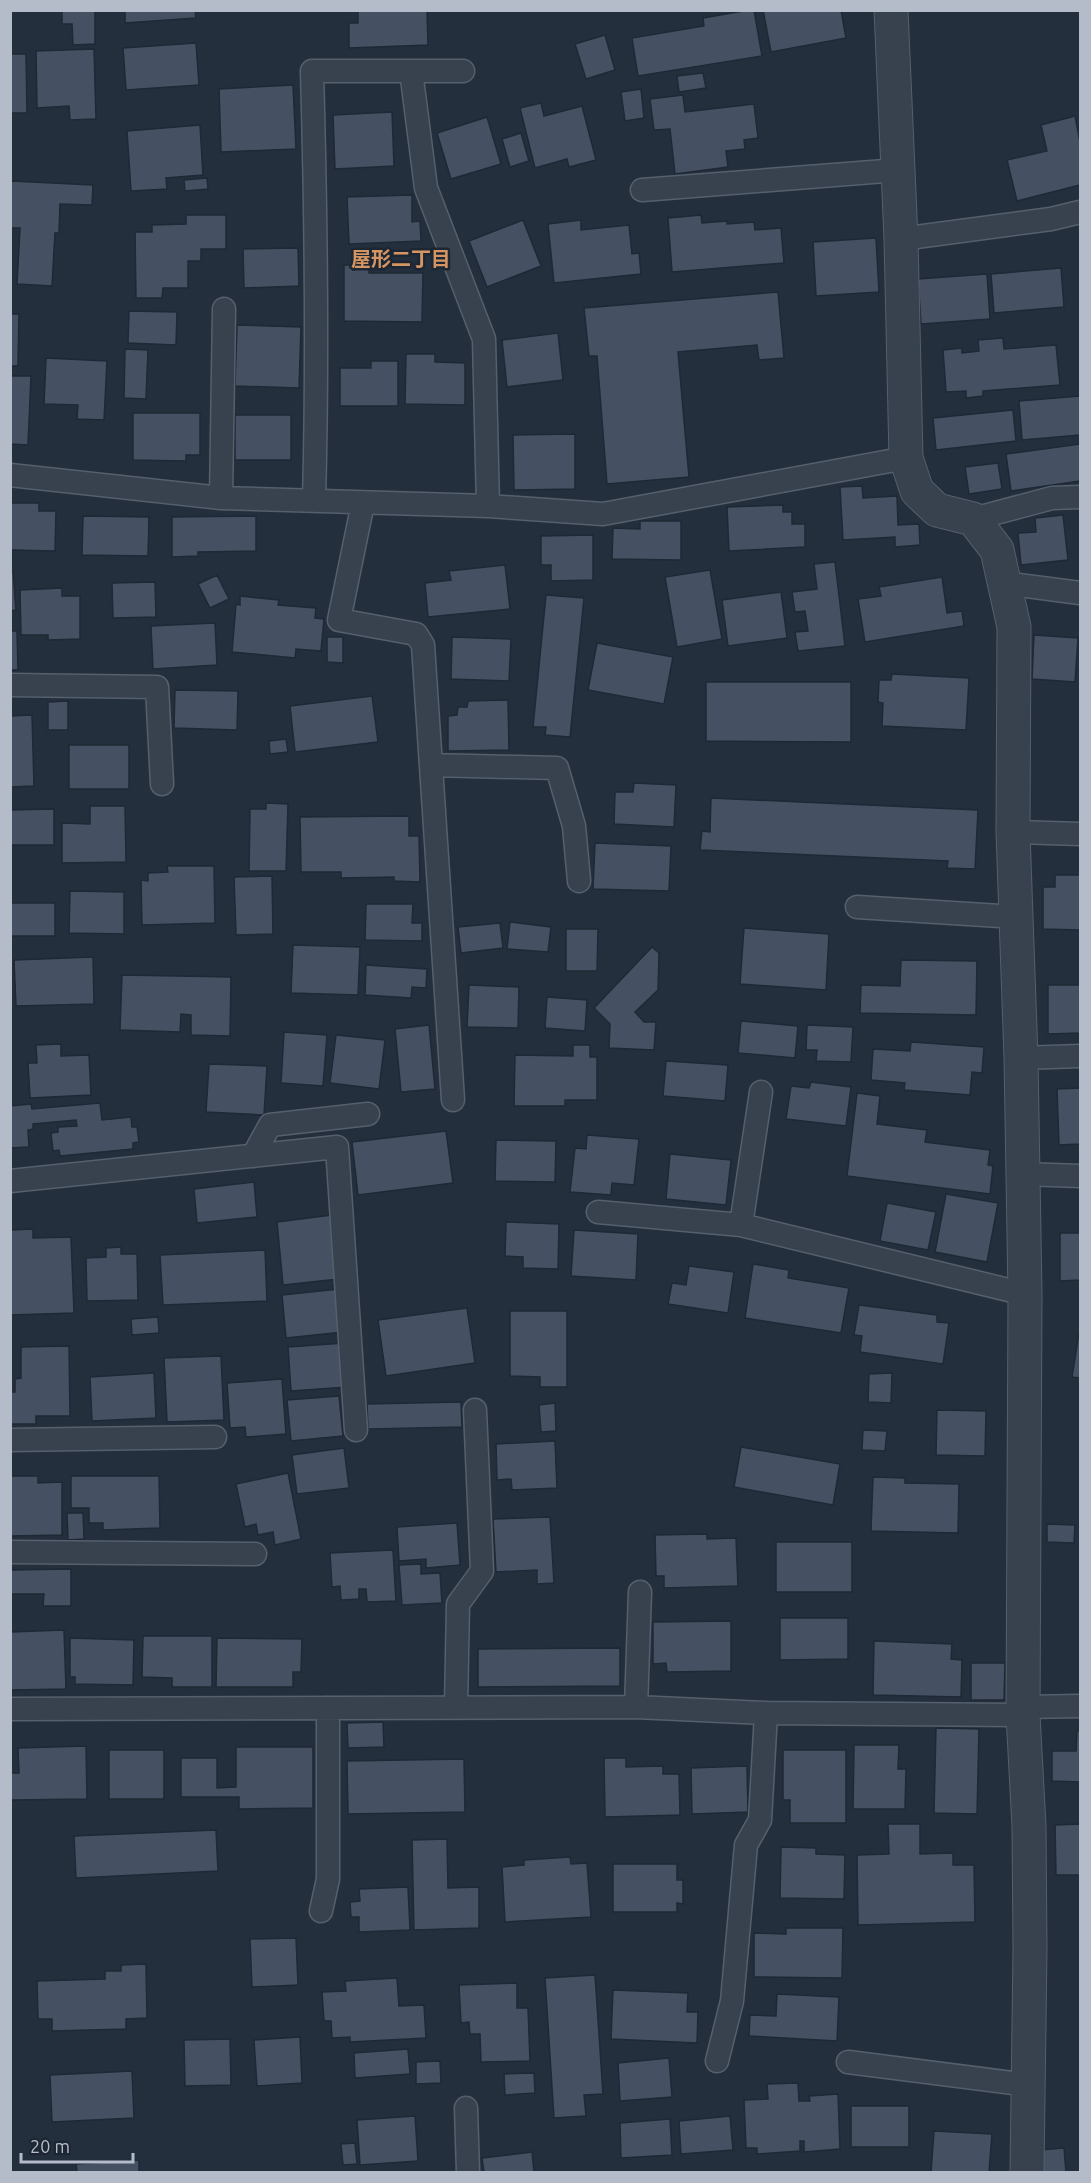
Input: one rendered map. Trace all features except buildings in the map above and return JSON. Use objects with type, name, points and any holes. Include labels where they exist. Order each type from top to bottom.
[{"type":"street","points":[[891,10],[902,239],[906,458],[917,491],[938,510],[973,519],[997,550],[1014,627],[1013,832],[1021,1058],[1025,1294],[1024,1711],[1029,1826],[1027,2172]]},
{"type":"lane","points":[[314,500],[317,353],[312,71],[463,70]]},
{"type":"lane","points":[[411,71],[426,188],[483,339],[488,506]]},
{"type":"lane","points":[[642,190],[898,170]]},
{"type":"lane","points":[[902,239],[1051,219],[1080,212]]},
{"type":"lane","points":[[221,498],[224,309]]},
{"type":"lane","points":[[10,475],[221,498],[488,506],[603,514],[906,458]]},
{"type":"lane","points":[[973,519],[1052,498],[1080,497]]},
{"type":"lane","points":[[363,503],[339,620],[416,634],[423,645],[453,1100]]},
{"type":"lane","points":[[1004,583],[1080,593]]},
{"type":"lane","points":[[10,685],[157,687],[162,784]]},
{"type":"lane","points":[[431,765],[557,768],[574,826],[579,881]]},
{"type":"lane","points":[[1013,832],[1080,834]]},
{"type":"lane","points":[[857,908],[1016,917]]},
{"type":"lane","points":[[1021,1058],[1080,1056]]},
{"type":"lane","points":[[741,1225],[760,1092]]},
{"type":"lane","points":[[253,1156],[270,1125],[368,1114]]},
{"type":"lane","points":[[10,1181],[336,1148],[356,1430]]},
{"type":"lane","points":[[1023,1174],[1080,1176]]},
{"type":"lane","points":[[598,1212],[741,1225],[1025,1294]]},
{"type":"lane","points":[[456,1707],[458,1604],[482,1571],[475,1410]]},
{"type":"lane","points":[[10,1440],[215,1437]]},
{"type":"lane","points":[[10,1552],[255,1554]]},
{"type":"lane","points":[[636,1707],[640,1592]]},
{"type":"lane","points":[[10,1709],[636,1707],[766,1713],[1024,1711],[1080,1706]]},
{"type":"lane","points":[[321,1911],[328,1879],[328,1708]]},
{"type":"lane","points":[[717,2061],[732,2001],[746,1845],[760,1820],[766,1713]]},
{"type":"lane","points":[[848,2062],[1028,2085]]},
{"type":"lane","points":[[466,2108],[468,2172]]},
{"type":"district","name":"屋形二丁目","points":[[401,258]]}]
